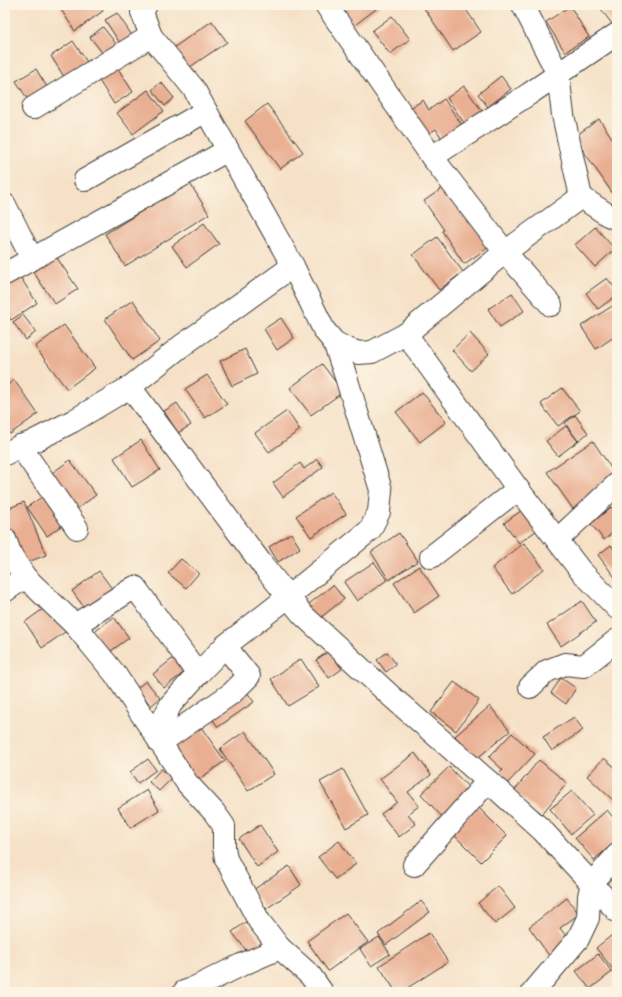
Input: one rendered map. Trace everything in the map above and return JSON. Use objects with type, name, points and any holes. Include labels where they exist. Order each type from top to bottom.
[{"type":"street","points":[[326,5],[432,157],[505,252],[551,306]]},
{"type":"street","points":[[522,5],[558,74],[563,115],[581,197],[608,215],[617,219]]},
{"type":"street","points":[[139,7],[151,36],[194,89],[293,266],[324,330],[334,342],[381,490],[379,512],[370,530],[288,597],[224,646],[171,704],[159,728],[160,744]]},
{"type":"street","points":[[432,157],[617,34]]},
{"type":"street","points":[[33,108],[151,36]]},
{"type":"street","points":[[85,180],[206,110]]},
{"type":"street","points":[[5,274],[228,150]]},
{"type":"street","points":[[334,342],[359,353],[372,352],[406,334],[505,252],[581,197]]},
{"type":"street","points":[[5,205],[32,259]]},
{"type":"street","points":[[78,528],[13,450],[74,421],[130,387],[180,347],[293,266]]},
{"type":"street","points":[[406,334],[518,489],[580,570],[617,608]]},
{"type":"street","points":[[130,387],[256,557],[303,615],[375,682],[542,830],[617,911]]},
{"type":"street","points":[[557,540],[617,484]]},
{"type":"street","points":[[431,557],[518,489]]},
{"type":"street","points":[[5,539],[11,555],[25,577],[75,625],[115,674],[187,783],[214,812],[224,826],[224,847],[226,859],[259,921],[280,948],[310,975],[322,992]]},
{"type":"street","points":[[5,591],[25,577]]},
{"type":"street","points":[[75,625],[135,587],[198,674]]},
{"type":"street","points":[[530,686],[547,671],[565,664],[584,666],[617,640]]},
{"type":"street","points":[[160,744],[232,693],[249,676],[224,646]]},
{"type":"street","points":[[414,865],[488,781]]},
{"type":"street","points":[[533,992],[578,939],[588,918],[589,896],[592,883],[617,855]]},
{"type":"street","points":[[184,992],[280,948]]},
{"type":"building","points":[[58,5],[99,5],[103,11],[75,31]]},
{"type":"building","points":[[333,5],[379,5],[380,6],[351,28]]},
{"type":"building","points":[[422,5],[463,5],[481,32],[453,51]]},
{"type":"building","points":[[598,5],[617,5],[617,26],[615,28]]},
{"type":"building","points":[[570,6],[589,37],[565,52],[546,22]]},
{"type":"building","points":[[117,13],[135,40],[123,48],[105,20]]},
{"type":"building","points":[[392,16],[410,39],[390,54],[372,31]]},
{"type":"building","points":[[212,21],[227,42],[187,69],[173,48]]},
{"type":"building","points":[[103,27],[120,49],[107,59],[90,37]]},
{"type":"building","points":[[73,41],[89,65],[66,80],[51,56]]},
{"type":"building","points":[[115,64],[133,92],[114,104],[96,76]]},
{"type":"building","points":[[36,69],[49,90],[30,103],[16,81]]},
{"type":"building","points":[[501,76],[511,89],[488,107],[478,94]]},
{"type":"building","points":[[161,82],[174,98],[165,106],[152,90]]},
{"type":"building","points":[[464,86],[482,111],[464,123],[447,98]]},
{"type":"building","points":[[148,90],[164,111],[133,134],[117,113]]},
{"type":"building","points":[[444,99],[464,128],[444,142],[436,129],[426,135],[409,109],[423,100],[429,110]]},
{"type":"building","points":[[267,104],[303,152],[280,169],[245,121]]},
{"type":"building","points":[[599,119],[617,145],[617,200],[574,137]]},
{"type":"building","points":[[189,182],[209,214],[125,266],[105,234]]},
{"type":"building","points":[[447,185],[489,247],[464,264],[442,231],[444,230],[424,201]]},
{"type":"building","points":[[204,223],[219,244],[187,267],[172,246]]},
{"type":"building","points":[[595,227],[615,249],[595,267],[575,245]]},
{"type":"building","points":[[437,237],[463,272],[439,290],[413,255]]},
{"type":"building","points":[[55,255],[78,289],[55,304],[32,270]]},
{"type":"building","points":[[19,275],[37,303],[11,320],[5,311],[5,284]]},
{"type":"building","points":[[607,278],[617,291],[617,295],[598,309],[586,293]]},
{"type":"building","points":[[512,293],[524,311],[500,327],[488,309]]},
{"type":"building","points":[[133,300],[160,341],[132,360],[105,319]]},
{"type":"building","points":[[617,303],[617,335],[596,349],[581,326]]},
{"type":"building","points":[[23,315],[36,332],[26,340],[13,322]]},
{"type":"building","points":[[281,318],[294,338],[277,350],[264,329]]},
{"type":"building","points":[[64,325],[95,368],[67,389],[35,347]]},
{"type":"building","points":[[470,333],[489,354],[471,371],[452,350]]},
{"type":"building","points":[[245,349],[257,374],[232,386],[220,361]]},
{"type":"building","points":[[322,364],[343,392],[311,415],[290,388]]},
{"type":"building","points":[[207,375],[227,404],[205,418],[185,389]]},
{"type":"building","points":[[14,380],[38,414],[10,434],[5,427],[5,387]]},
{"type":"building","points":[[562,388],[580,411],[558,426],[541,404]]},
{"type":"building","points":[[422,392],[446,422],[420,442],[396,412]]},
{"type":"building","points":[[177,403],[191,425],[178,433],[164,411]]},
{"type":"building","points":[[287,411],[300,430],[269,452],[255,433]]},
{"type":"building","points":[[575,415],[588,433],[578,441],[565,423]]},
{"type":"building","points":[[566,426],[578,441],[558,456],[546,441]]},
{"type":"building","points":[[141,440],[160,470],[132,487],[114,458]]},
{"type":"building","points":[[593,441],[617,479],[573,509],[547,472]]},
{"type":"building","points":[[317,459],[323,467],[283,497],[273,483],[300,463],[304,469]]},
{"type":"building","points":[[70,460],[96,495],[74,511],[48,476]]},
{"type":"building","points":[[331,492],[346,514],[311,537],[296,516]]},
{"type":"building","points":[[48,493],[67,522],[47,536],[27,507]]},
{"type":"building","points":[[24,502],[46,555],[23,564],[5,521],[5,510]]},
{"type":"building","points":[[611,507],[617,514],[617,529],[604,540],[591,524]]},
{"type":"building","points":[[525,508],[540,528],[519,543],[504,523]]},
{"type":"building","points":[[291,533],[300,548],[278,562],[269,547]]},
{"type":"building","points":[[399,533],[418,561],[389,580],[371,552]]},
{"type":"building","points":[[524,543],[544,569],[512,594],[492,568]]},
{"type":"building","points":[[611,545],[617,553],[617,580],[598,555]]},
{"type":"building","points":[[181,559],[199,573],[186,588],[168,573]]},
{"type":"building","points":[[374,562],[387,580],[357,601],[344,582]]},
{"type":"building","points":[[419,566],[439,596],[414,613],[394,583]]},
{"type":"building","points":[[99,571],[113,590],[86,610],[72,591]]},
{"type":"building","points":[[333,585],[344,599],[315,622],[304,608]]},
{"type":"building","points":[[582,601],[596,622],[561,646],[547,625]]},
{"type":"building","points":[[50,604],[68,630],[42,648],[25,622]]},
{"type":"building","points":[[114,617],[129,638],[108,653],[93,633]]},
{"type":"building","points":[[329,651],[342,669],[329,678],[316,660]]},
{"type":"building","points":[[387,652],[396,664],[386,672],[377,660]]},
{"type":"building","points":[[176,656],[187,670],[164,688],[153,674]]},
{"type":"building","points":[[301,659],[319,687],[288,706],[271,679]]},
{"type":"building","points":[[561,678],[576,688],[566,704],[551,693]]},
{"type":"building","points":[[146,681],[160,698],[151,706],[137,688]]},
{"type":"building","points":[[454,682],[479,700],[456,731],[431,712]]},
{"type":"building","points":[[247,692],[254,702],[218,727],[211,717]]},
{"type":"building","points":[[490,706],[510,731],[475,760],[455,736]]},
{"type":"building","points":[[574,717],[583,730],[552,751],[543,737]]},
{"type":"building","points":[[198,723],[225,761],[195,782],[168,745]]},
{"type":"building","points":[[245,731],[274,774],[248,791],[220,749]]},
{"type":"building","points":[[512,733],[535,754],[505,786],[496,777],[503,770],[489,757]]},
{"type":"building","points":[[415,753],[431,775],[408,792],[419,806],[408,814],[416,824],[399,837],[381,814],[397,802],[380,779]]},
{"type":"building","points":[[604,758],[617,769],[617,804],[587,776]]},
{"type":"building","points":[[148,759],[156,770],[138,783],[130,772]]},
{"type":"building","points":[[539,760],[567,783],[542,814],[514,791]]},
{"type":"building","points":[[449,767],[473,792],[444,819],[421,794]]},
{"type":"building","points":[[161,769],[172,778],[159,791],[149,782]]},
{"type":"building","points":[[343,769],[368,815],[346,828],[320,782]]},
{"type":"building","points":[[147,790],[159,810],[130,828],[118,808]]},
{"type":"building","points":[[572,791],[593,815],[571,834],[550,809]]},
{"type":"building","points":[[478,807],[507,836],[481,862],[452,833]]},
{"type":"building","points":[[607,810],[617,822],[617,840],[594,860],[575,838]]},
{"type":"building","points":[[260,825],[278,852],[257,867],[239,839]]},
{"type":"building","points":[[339,841],[356,864],[335,879],[318,857]]},
{"type":"building","points":[[289,866],[301,885],[266,909],[253,890]]},
{"type":"building","points":[[498,886],[515,908],[495,924],[478,903]]},
{"type":"building","points":[[567,898],[579,914],[560,928],[570,942],[550,957],[529,927]]},
{"type":"building","points":[[421,901],[430,912],[386,945],[378,934]]},
{"type":"building","points":[[346,913],[368,942],[328,971],[307,941]]},
{"type":"building","points":[[246,922],[262,943],[249,954],[232,932]]},
{"type":"building","points":[[617,931],[617,971],[615,972],[596,948]]},
{"type":"building","points":[[429,933],[448,962],[401,992],[396,992],[379,966]]},
{"type":"building","points":[[379,937],[390,954],[371,966],[360,949]]},
{"type":"building","points":[[598,954],[612,972],[590,989],[576,971]]}]
